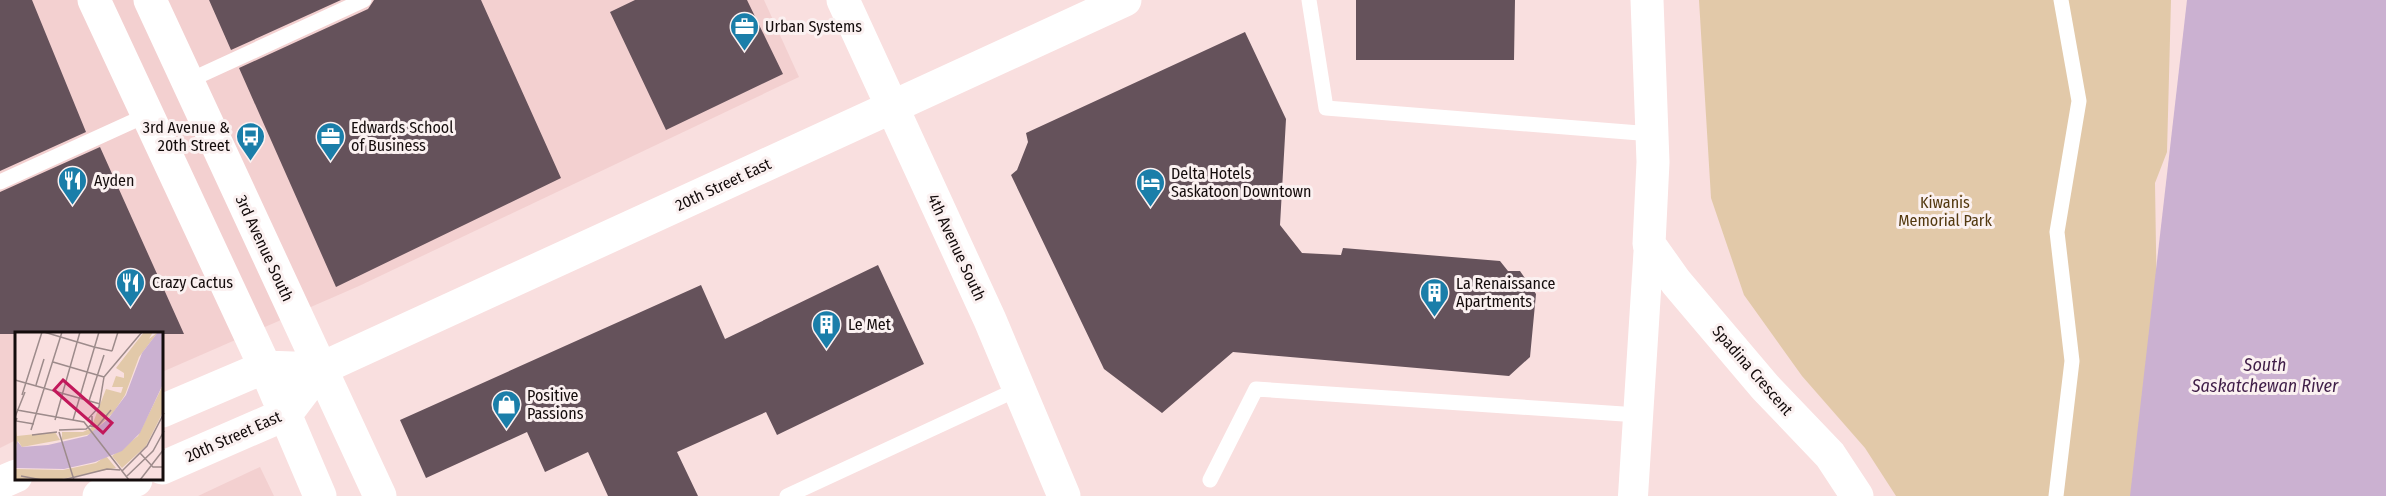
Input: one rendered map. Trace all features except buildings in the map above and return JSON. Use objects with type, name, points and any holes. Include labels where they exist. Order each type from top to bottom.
[{"type":"main road","points":[[94,0],[265,367],[320,496]]},
{"type":"main road","name":"3rd Avenue South","points":[[150,0],[380,496]]},
{"type":"main road","name":"4th Avenue South","points":[[843,0],[1020,388],[1064,496]]},
{"type":"main road","name":"20th Street East","points":[[164,410],[265,367],[320,369],[1125,0]]},
{"type":"main road","points":[[1647,0],[1652,134],[1649,244]]},
{"type":"main road","name":"Spadina Crescent","points":[[1649,244],[1676,282],[1765,387],[1830,455],[1857,496]]},
{"type":"main road","name":"20th Street East","points":[[164,467],[285,414],[320,369]]},
{"type":"main road","points":[[0,483],[15,476]]},
{"type":"main road","points":[[99,496],[134,481]]},
{"type":"street","points":[[1633,496],[1649,244]]},
{"type":"lane","points":[[188,81],[364,0]]},
{"type":"lane","points":[[1309,0],[1326,108],[1652,134]]},
{"type":"lane","points":[[2056,496],[2072,362],[2057,232],[2079,101],[2061,0]]},
{"type":"lane","points":[[0,182],[147,115]]},
{"type":"lane","points":[[787,496],[1020,388]]},
{"type":"lane","points":[[1210,480],[1256,389],[1638,415]]},
{"type":"shaded area","points":[[0,0],[764,0],[799,77],[359,286],[164,371],[164,332],[15,332],[15,440],[0,448]]},
{"type":"shaded area","points":[[260,467],[274,496],[198,496]]},
{"type":"green space","name":"Kiwanis Memorial Park","points":[[1699,0],[2171,0],[2167,152],[2155,183],[2158,376],[2139,496],[1896,496],[1865,448],[1802,376],[1744,295],[1711,198]]},
{"type":"water","name":"South Saskatchewan River","points":[[2187,0],[2386,0],[2386,496],[2130,496]]},
{"type":"place","name":"Urban Systems","points":[[744,52]]},
{"type":"place","name":"3rd Avenue & 20th Street","points":[[251,162]]},
{"type":"place","name":"Edwards School of Business","points":[[330,162]]},
{"type":"place","name":"Ayden","points":[[73,206]]},
{"type":"place","name":"Delta Hotels Saskatoon Downtown","points":[[1150,208]]},
{"type":"place","name":"Crazy Cactus","points":[[131,308]]},
{"type":"place","name":"La Renaissance Apartments","points":[[1435,318]]},
{"type":"place","name":"Le Met","points":[[827,350]]},
{"type":"place","name":"Positive Passions","points":[[506,430]]}]
